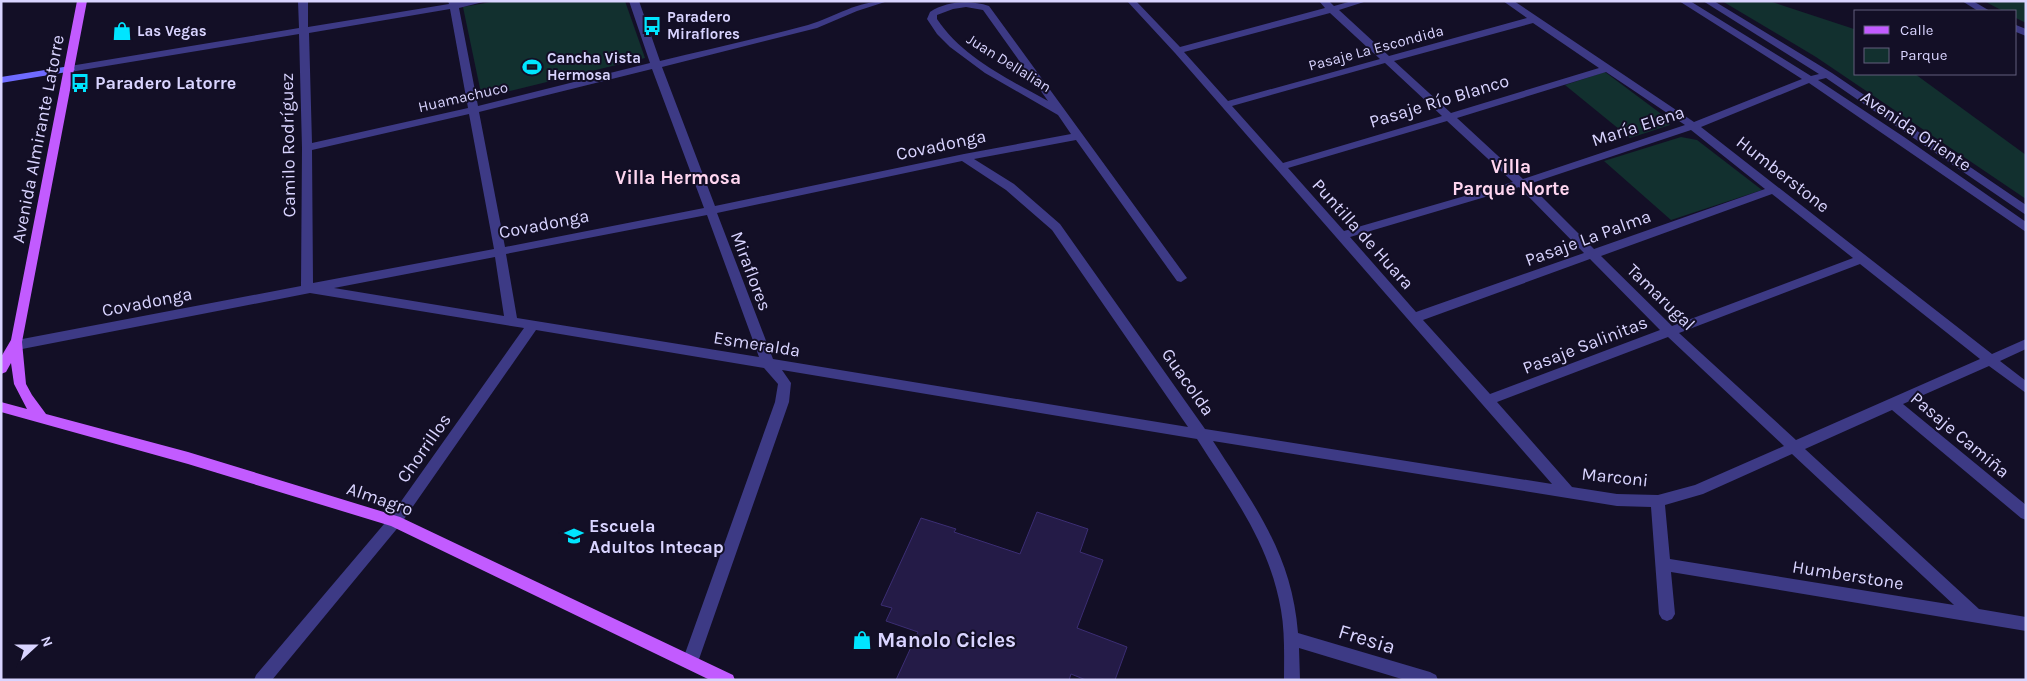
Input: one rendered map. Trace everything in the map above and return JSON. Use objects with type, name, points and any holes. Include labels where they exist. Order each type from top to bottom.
[{"type":"main road","name":"Avenida Almirante Latorre","points":[[1,369],[17,342],[82,1]]},
{"type":"main road","points":[[17,342],[17,378],[26,398],[42,417]]},
{"type":"main road","name":"Almagro","points":[[1,407],[188,458],[395,521],[727,680]]},
{"type":"street","name":"Camilo Rodríguez","points":[[303,1],[307,148],[307,288]]},
{"type":"street","points":[[1,80],[303,32],[453,4],[483,1]]},
{"type":"street","name":"Miraflores","points":[[634,1],[710,211],[768,363],[785,383],[782,402],[690,662]]},
{"type":"street","name":"Huamachuco","points":[[307,148],[473,110],[814,26],[854,9],[884,1]]},
{"type":"street","name":"Puntilla de Huara","points":[[1132,1],[1489,400],[1567,491]]},
{"type":"street","name":"Tamarugal","points":[[1324,1],[1521,183],[1670,332],[1976,616]]},
{"type":"street","points":[[1178,51],[1364,1]]},
{"type":"street","name":"Humberstone","points":[[1507,1],[1692,126],[2026,388]]},
{"type":"street","name":"Avenida Oriente","points":[[1683,1],[1810,79],[1904,141],[2026,228]]},
{"type":"street","name":"Avenida Oriente","points":[[1707,1],[1828,75],[2026,210]]},
{"type":"street","points":[[1966,1],[1982,10]]},
{"type":"street","points":[[453,4],[500,251],[511,321]]},
{"type":"street","name":"Juan Dellalian","points":[[1060,112],[960,52],[940,33],[932,19],[933,14],[942,9],[971,4],[986,8],[1181,278]]},
{"type":"street","name":"Pasaje La Escondida","points":[[1224,104],[1388,61],[1535,19]]},
{"type":"street","name":"Pasaje Río Blanco","points":[[1280,167],[1608,68]]},
{"type":"street","name":"María Elena","points":[[1341,236],[1521,183],[1692,126],[1810,79],[1828,75]]},
{"type":"street","name":"Covadonga","points":[[17,342],[710,211],[964,157],[1077,136]]},
{"type":"street","name":"Guacolda","points":[[964,157],[1010,187],[1056,227],[1201,434],[1257,522],[1270,546],[1287,603],[1292,638],[1292,680]]},
{"type":"street","name":"Pasaje La Palma","points":[[1414,318],[1773,190]]},
{"type":"street","name":"Pasaje Salinitas","points":[[1489,400],[1861,259]]},
{"type":"street","name":"Esmeralda","points":[[307,288],[1201,434]]},
{"type":"street","name":"Chorrillos","points":[[262,680],[395,521],[532,325]]},
{"type":"street","name":"Marconi","points":[[1201,434],[1617,500],[1658,501],[1698,490],[2026,344]]},
{"type":"street","name":"Pasaje Camiña","points":[[1894,404],[2026,514]]},
{"type":"street","points":[[1658,501],[1667,614]]},
{"type":"street","name":"Humberstone","points":[[1663,564],[2026,624]]},
{"type":"street","name":"Fresia","points":[[1292,638],[1430,680]]},
{"type":"green space","points":[[497,1],[625,1],[645,58],[482,98],[463,7]]},
{"type":"green space","points":[[1722,1],[1769,1],[1854,29],[1854,75],[1916,75],[2026,155],[2026,199],[1816,57]]},
{"type":"green space","points":[[1984,1],[2026,1],[2026,23],[2017,18],[2017,10],[2001,10]]},
{"type":"green space","points":[[1605,72],[1668,119],[1670,125],[1630,138],[1565,85]]},
{"type":"green space","points":[[1681,137],[1697,140],[1762,190],[1671,220],[1604,161]]},
{"type":"building","points":[[1037,512],[1088,529],[1080,552],[1103,560],[1077,628],[1127,647],[1115,680],[1086,680],[1071,674],[1069,680],[896,680],[918,632],[886,621],[892,608],[881,605],[921,518],[956,529],[954,532],[1020,554]]},
{"type":"place","name":"Paradero Miraflores","points":[[652,26]]},
{"type":"place","name":"Las Vegas","points":[[122,31]]},
{"type":"place","name":"Cancha Vista Hermosa","points":[[532,67]]},
{"type":"place","name":"Paradero Latorre","points":[[80,83]]},
{"type":"place","name":"Escuela Adultos Intecap","points":[[574,536]]},
{"type":"place","name":"Manolo Cicles","points":[[862,640]]},
{"type":"district","name":"Villa Hermosa","points":[[678,178]]},
{"type":"district","name":"Villa Parque Norte","points":[[1511,178]]}]
